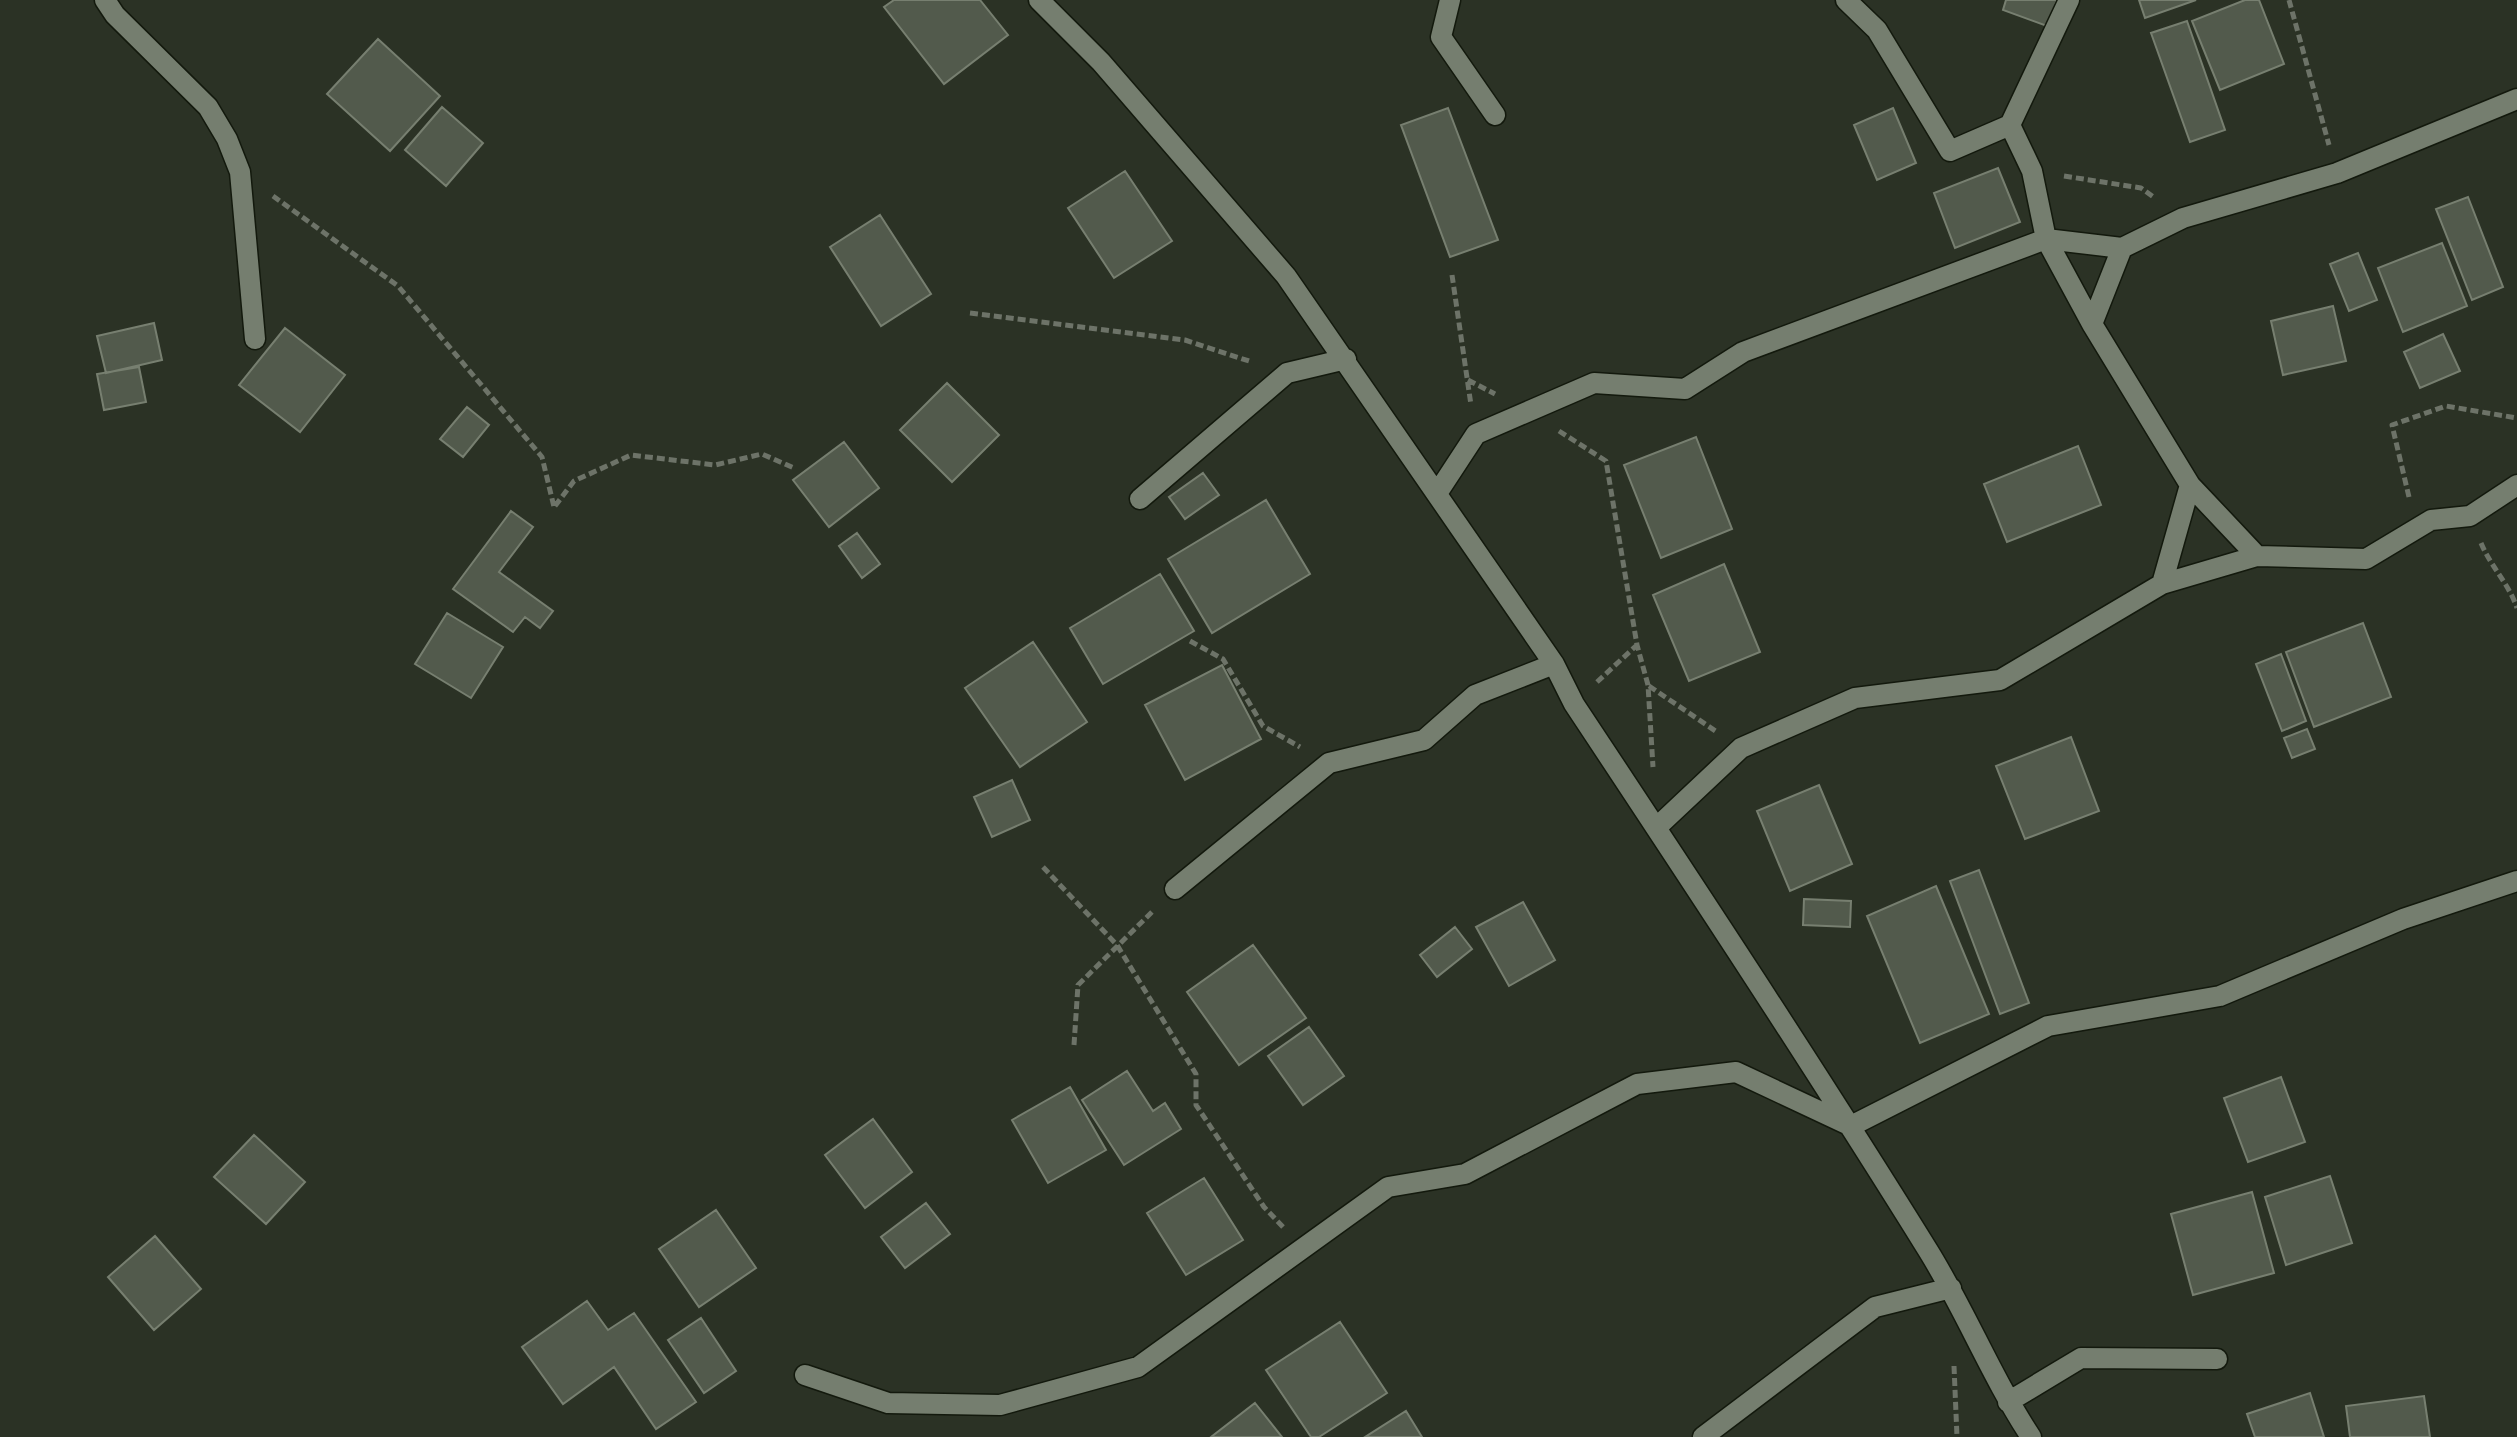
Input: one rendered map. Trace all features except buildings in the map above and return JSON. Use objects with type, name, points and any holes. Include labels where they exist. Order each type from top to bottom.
[{"type":"street","points":[[105,0],[115,15],[208,107],[240,172],[255,339]]},
{"type":"street","points":[[1039,0],[1101,62],[1286,276],[1438,492],[1554,664],[1574,704],[1851,1126],[1951,1288],[2008,1402],[2031,1437]]},
{"type":"street","points":[[1450,0],[1441,37],[1495,115]]},
{"type":"street","points":[[1846,0],[1877,30],[1950,151],[2010,125],[2069,0]]},
{"type":"street","points":[[1438,492],[1476,434],[1525,410],[1594,383],[1685,389],[1743,352],[2046,239],[2122,248],[2183,218],[2337,173],[2517,99]]},
{"type":"street","points":[[2010,125],[2032,171],[2046,239],[2092,324],[2190,485],[2257,556]]},
{"type":"street","points":[[2092,324],[2122,248]]},
{"type":"street","points":[[1140,499],[1287,373],[1346,359]]},
{"type":"street","points":[[2162,584],[2190,485]]},
{"type":"street","points":[[1656,828],[1741,748],[1855,698],[2000,680],[2162,584],[2257,556],[2366,559],[2431,520],[2470,516],[2517,485]]},
{"type":"street","points":[[1175,889],[1329,763],[1424,740],[1475,695],[1554,664]]},
{"type":"street","points":[[1851,1126],[2048,1026],[2220,996],[2403,919],[2517,881]]},
{"type":"street","points":[[805,1375],[888,1403],[1000,1405],[1138,1367],[1388,1187],[1465,1174],[1637,1084],[1736,1072],[1851,1126]]},
{"type":"street","points":[[1703,1437],[1875,1307],[1951,1288]]},
{"type":"street","points":[[2008,1402],[2081,1358],[2217,1359]]},
{"type":"path","points":[[2289,0],[2337,173]]},
{"type":"path","points":[[2032,171],[2141,188],[2183,218]]},
{"type":"path","points":[[240,172],[398,286],[542,457],[554,507],[574,481],[631,455],[715,465],[762,454],[794,468]]},
{"type":"path","points":[[1452,275],[1476,434]]},
{"type":"path","points":[[970,313],[1185,340],[1287,373]]},
{"type":"path","points":[[1468,380],[1525,410],[1606,461],[1637,645],[1648,685],[1656,828]]},
{"type":"path","points":[[2431,520],[2411,503],[2392,425],[2446,406],[2517,418]]},
{"type":"path","points":[[2470,516],[2492,568],[2512,593],[2517,608]]},
{"type":"path","points":[[1190,641],[1223,659],[1263,726],[1329,763]]},
{"type":"path","points":[[1574,704],[1637,645]]},
{"type":"path","points":[[1648,685],[1741,748]]},
{"type":"path","points":[[1043,867],[1117,945],[1196,1074],[1196,1105],[1264,1207],[1302,1249]]},
{"type":"path","points":[[1074,1045],[1078,985],[1175,889]]}]
